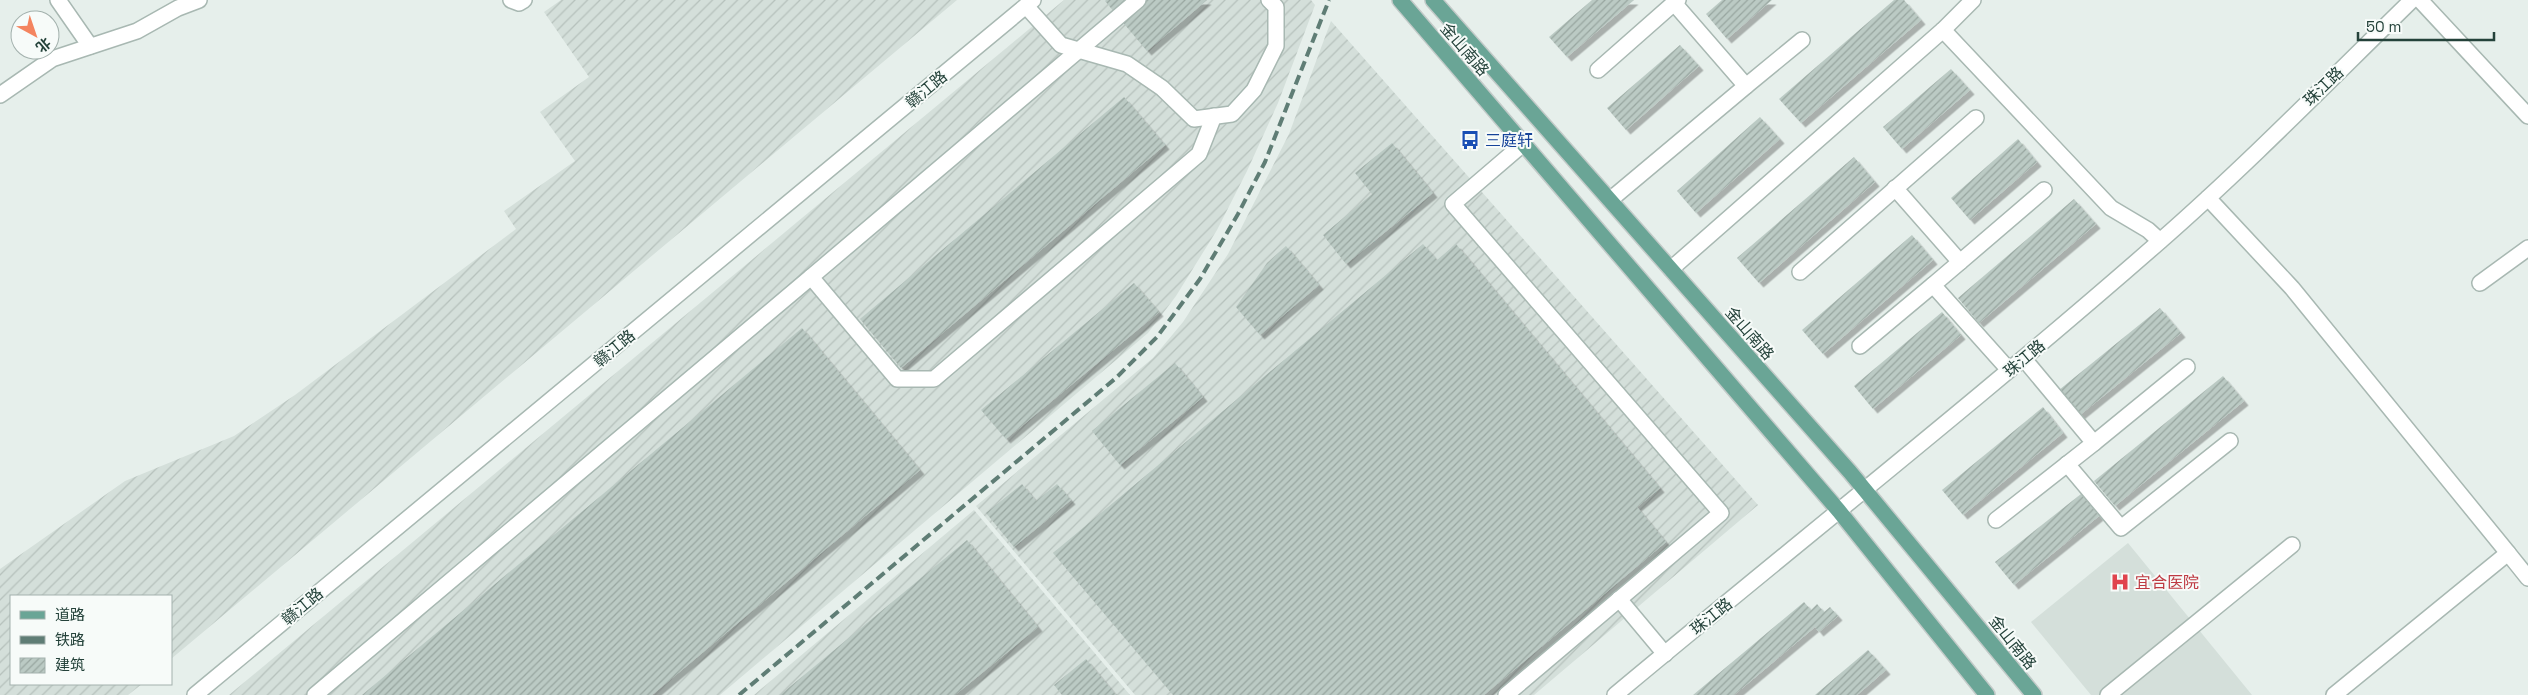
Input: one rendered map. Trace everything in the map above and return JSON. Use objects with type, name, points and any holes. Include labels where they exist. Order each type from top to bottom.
[{"type":"main road","name":"金山南路","points":[[1400,0],[1839,511],[1987,695]]},
{"type":"main road","name":"金山南路","points":[[1433,0],[1864,490],[2034,695]]},
{"type":"street","points":[[58,0],[90,46]]},
{"type":"street","points":[[0,95],[52,59],[137,31],[178,8],[199,0]]},
{"type":"street","points":[[511,0],[519,3],[524,0]]},
{"type":"street","points":[[314,695],[1080,51],[1138,0]]},
{"type":"street","points":[[1029,3],[1061,45],[1127,64],[1162,88],[1194,119],[1232,114],[1254,90],[1276,46],[1276,7],[1269,0]]},
{"type":"street","name":"珠江路","points":[[1615,695],[2024,359],[2160,241],[2208,198],[2412,0]]},
{"type":"street","points":[[2420,0],[2528,116]]},
{"type":"street","points":[[1598,70],[1676,2],[1746,86]]},
{"type":"street","points":[[1671,269],[1943,30],[1968,2]]},
{"type":"street","name":"赣江路","points":[[195,695],[1029,3]]},
{"type":"street","points":[[1943,30],[2111,208],[2148,230],[2160,241]]},
{"type":"street","points":[[1610,200],[1802,40]]},
{"type":"street","points":[[811,277],[897,379],[934,379],[1199,154],[1214,116]]},
{"type":"street","points":[[1800,272],[1976,118]]},
{"type":"street","points":[[1506,695],[1721,513],[1453,204],[1523,144]]},
{"type":"street","points":[[1895,188],[1960,262]]},
{"type":"street","points":[[1860,346],[2044,190]]},
{"type":"street","points":[[2208,198],[2292,288],[2528,578]]},
{"type":"street","points":[[2480,284],[2528,248]]},
{"type":"street","points":[[1933,285],[2009,370]]},
{"type":"street","points":[[2024,359],[2094,444]]},
{"type":"street","points":[[1996,520],[2094,444],[2187,367]]},
{"type":"street","points":[[2067,464],[2121,528],[2230,441]]},
{"type":"street","points":[[2108,695],[2292,545]]},
{"type":"street","points":[[2334,695],[2351,690],[2508,553]]},
{"type":"street","points":[[1618,600],[1665,654]]},
{"type":"shaded area","points":[[561,0],[957,0],[172,658],[172,595],[10,595],[10,685],[141,685],[128,695],[0,695],[0,569],[125,481],[234,436],[295,395],[516,229],[504,211],[575,161],[540,112],[589,77],[544,12]]},
{"type":"shaded area","points":[[1064,0],[1311,0],[1315,5],[1278,103],[1217,230],[1176,296],[1148,333],[720,695],[229,695]]},
{"type":"shaded area","points":[[1331,21],[1758,505],[1534,695],[1135,695],[976,506],[1153,358],[1183,322],[1228,254],[1289,134]]},
{"type":"shaded area","points":[[974,510],[1130,695],[754,695]]},
{"type":"shaded area","name":"宜合医院","points":[[2128,543],[2252,695],[2091,695],[2031,622]]},
{"type":"building","points":[[1106,0],[1207,0],[1147,51]]},
{"type":"building","points":[[1592,0],[1634,0],[1567,57],[1549,37]]},
{"type":"building","points":[[1722,0],[1772,0],[1727,39],[1706,14]]},
{"type":"building","points":[[1894,0],[1904,0],[1921,20],[1801,123],[1779,99]]},
{"type":"building","points":[[1680,45],[1699,66],[1626,130],[1607,108]]},
{"type":"building","points":[[1951,69],[1970,90],[1902,149],[1883,127]]},
{"type":"building","points":[[1124,97],[1165,145],[901,368],[860,319]]},
{"type":"building","points":[[1760,117],[1780,139],[1696,213],[1677,191]]},
{"type":"building","points":[[2018,139],[2037,162],[1970,220],[1951,198]]},
{"type":"building","points":[[1392,143],[1433,193],[1346,264],[1323,235],[1372,194],[1355,173]]},
{"type":"building","points":[[1854,157],[1875,182],[1759,283],[1737,258]]},
{"type":"building","points":[[2074,199],[2096,224],[1979,323],[1958,298]]},
{"type":"building","points":[[1912,235],[1933,260],[1823,354],[1802,330]]},
{"type":"building","points":[[1423,244],[1437,260],[1456,244],[1660,488],[1637,507],[1666,542],[1484,695],[1173,695],[1053,553]]},
{"type":"building","points":[[1286,246],[1319,285],[1260,335],[1236,307],[1267,263]]},
{"type":"building","points":[[1134,283],[1159,312],[1006,439],[981,410]]},
{"type":"building","points":[[2160,308],[2181,333],[2080,415],[2059,390]]},
{"type":"building","points":[[1942,312],[1961,335],[1873,409],[1854,386]]},
{"type":"building","points":[[802,328],[920,470],[652,695],[362,695]]},
{"type":"building","points":[[1175,363],[1203,397],[1120,465],[1092,431]]},
{"type":"building","points":[[2223,376],[2244,401],[2115,506],[2094,481]]},
{"type":"building","points":[[2043,407],[2063,433],[1963,515],[1942,490]]},
{"type":"building","points":[[1022,484],[1036,501],[1057,484],[1071,500],[1014,547],[986,513]]},
{"type":"building","points":[[2081,494],[2099,516],[2014,585],[1995,562]]},
{"type":"building","points":[[967,540],[1038,627],[955,695],[780,695]]},
{"type":"building","points":[[1804,602],[1811,610],[1817,604],[1824,612],[1830,607],[1838,616],[1819,632],[1815,627],[1734,695],[1693,695]]},
{"type":"building","points":[[1868,650],[1886,670],[1857,695],[1815,695]]},
{"type":"building","points":[[1086,659],[1116,695],[1062,695],[1054,685]]},
{"type":"railway","points":[[739,695],[1116,378],[1157,337],[1200,279],[1238,214],[1265,162],[1329,0]]},
{"type":"place","name":"三庭轩","points":[[1470,140]]},
{"type":"place","name":"宜合医院","points":[[2120,582]]}]
